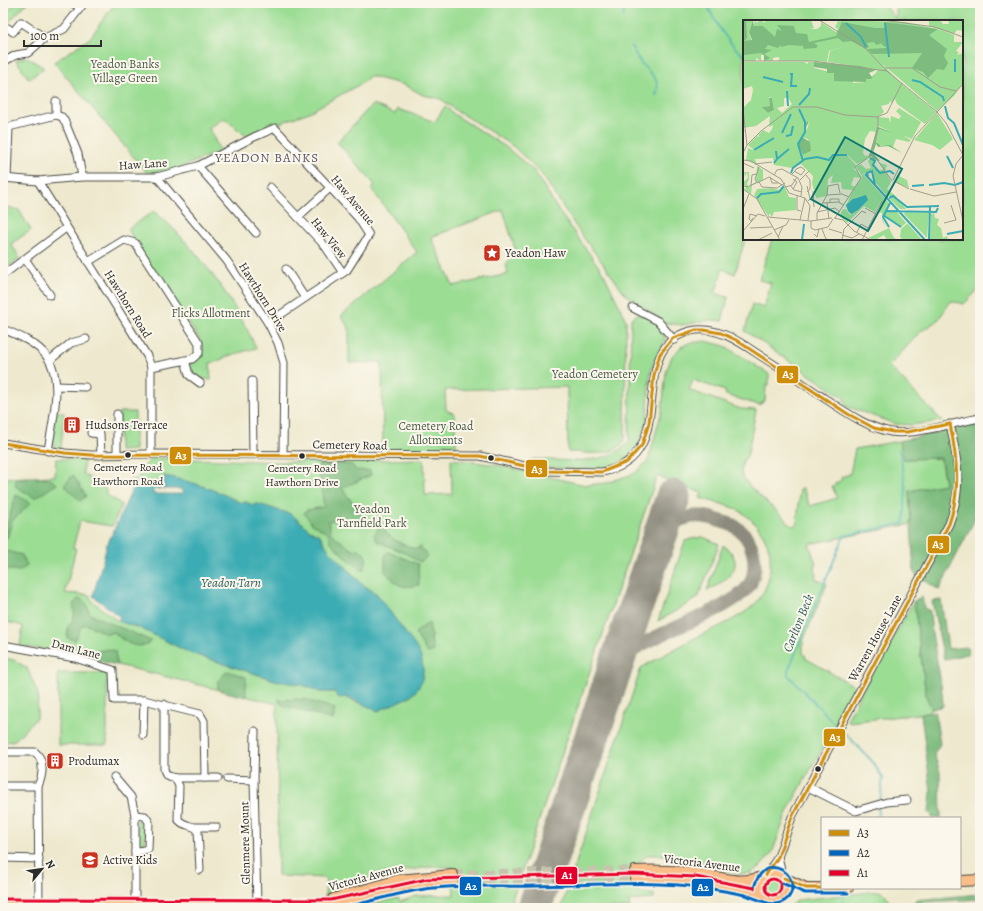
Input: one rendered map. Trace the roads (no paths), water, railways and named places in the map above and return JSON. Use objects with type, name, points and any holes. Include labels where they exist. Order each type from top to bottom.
[{"type":"highway","name":"Victoria Avenue","points":[[635,875],[673,871],[748,891],[764,898]]},
{"type":"highway","points":[[806,888],[773,901],[764,898],[759,889],[765,876],[776,874],[806,888],[821,889]]},
{"type":"highway","name":"Victoria Avenue","points":[[699,878],[740,882],[765,876]]},
{"type":"highway","points":[[784,878],[787,888],[784,897]]},
{"type":"highway","name":"Victoria Avenue","points":[[3,904],[39,904],[62,907],[332,905],[357,900],[408,886],[453,879]]},
{"type":"highway","points":[[961,881],[980,880]]},
{"type":"street","points":[[3,62],[16,55],[28,53],[45,38],[69,25],[82,6],[73,3]]},
{"type":"street","points":[[8,28],[14,32],[20,22],[45,38]]},
{"type":"street","points":[[56,101],[56,114]]},
{"type":"street","points":[[5,178],[6,126],[56,114],[62,117],[65,122],[78,154],[82,177]]},
{"type":"street","name":"Haw Lane","points":[[5,178],[38,181],[82,177],[157,177],[198,166],[254,136],[275,128]]},
{"type":"street","name":"Haw Avenue","points":[[268,323],[349,268],[368,235],[358,218],[275,128]]},
{"type":"street","points":[[198,166],[256,233]]},
{"type":"street","name":"Hawthorn Drive","points":[[157,177],[227,261],[268,323],[278,343],[284,363],[283,454]]},
{"type":"street","name":"Hawthorn Road","points":[[38,181],[147,356],[151,367],[151,454]]},
{"type":"street","name":"Haw View","points":[[270,187],[325,246],[342,273]]},
{"type":"street","name":"Haw View","points":[[298,217],[330,188]]},
{"type":"street","points":[[3,275],[66,228]]},
{"type":"street","points":[[88,262],[124,240],[135,243],[199,343],[199,352],[192,359],[151,367]]},
{"type":"street","points":[[25,259],[50,295]]},
{"type":"street","points":[[286,269],[305,298]]},
{"type":"street","points":[[633,308],[658,321],[674,340]]},
{"type":"street","points":[[3,329],[32,343],[50,360],[56,374],[56,386],[48,451]]},
{"type":"street","name":"Cemetery Road","points":[[3,443],[79,455],[283,454],[480,456],[547,471],[591,472],[609,470],[629,461],[643,446],[650,423],[652,381],[660,354],[674,340],[694,331],[703,330],[723,334],[743,344],[858,419],[878,429],[893,432],[908,432],[980,418]]},
{"type":"street","points":[[50,360],[71,343],[86,339]]},
{"type":"street","points":[[185,360],[189,375],[200,383]]},
{"type":"street","points":[[252,381],[253,454]]},
{"type":"street","points":[[56,386],[86,387]]},
{"type":"street","points":[[117,454],[118,414]]},
{"type":"street","name":"Warren House Lane","points":[[765,876],[778,857],[792,817],[808,786],[950,524],[956,507],[959,470],[950,424]]},
{"type":"street","points":[[91,433],[100,434],[101,455]]},
{"type":"street","name":"Dam Lane","points":[[3,645],[75,658],[113,670],[114,700],[144,700]]},
{"type":"street","points":[[143,735],[144,700],[197,713],[203,718],[205,778]]},
{"type":"street","points":[[164,704],[164,770],[166,775],[175,778],[218,778]]},
{"type":"street","name":"Glenmere Mount","points":[[255,731],[254,780],[257,905]]},
{"type":"street","points":[[3,752],[35,752],[39,755],[41,760],[42,776],[38,786],[39,904]]},
{"type":"street","points":[[114,777],[131,797],[135,815],[134,852],[142,906]]},
{"type":"street","points":[[175,778],[179,786],[178,819],[183,825],[195,827],[216,827]]},
{"type":"street","points":[[227,779],[254,780]]},
{"type":"street","points":[[3,786],[38,786]]},
{"type":"street","points":[[808,786],[856,811],[887,802],[907,800]]},
{"type":"street","points":[[134,852],[148,849],[149,822],[145,816],[135,815]]},
{"type":"street","points":[[195,827],[198,830],[200,870]]},
{"type":"street","points":[[778,857],[784,878]]},
{"type":"street","points":[[3,858],[39,859]]},
{"type":"street","points":[[779,908],[784,897]]},
{"type":"street","points":[[764,898],[771,908]]},
{"type":"water","name":"Yeadon Tarn","points":[[164,476],[204,486],[241,503],[246,502],[252,505],[258,504],[291,514],[311,531],[320,535],[328,549],[362,584],[377,594],[416,647],[422,660],[423,674],[422,680],[415,692],[409,697],[378,711],[347,697],[338,698],[335,692],[320,692],[303,685],[278,681],[190,653],[142,629],[118,621],[120,617],[93,596],[106,549],[105,545],[107,545],[132,490],[145,483],[160,482],[160,489],[153,489],[153,494],[182,494],[182,489],[163,489]]},
{"type":"waterway","points":[[623,16],[626,3]]},
{"type":"waterway","points":[[702,3],[707,5],[722,32],[732,45],[743,55]]},
{"type":"waterway","points":[[631,46],[644,67],[654,77],[657,85],[656,95]]},
{"type":"waterway","name":"Carlton Beck","points":[[837,726],[788,675],[788,671],[844,536],[904,523],[906,488],[899,450]]},
{"type":"waterway","name":"Carlton Beck","points":[[842,730],[871,760],[883,778],[880,802]]},
{"type":"waterway","name":"Carlton Beck","points":[[877,817],[879,808]]},
{"type":"waterway","name":"Carlton Beck","points":[[841,908],[845,892]]},
{"type":"tunnel","points":[[453,875],[635,871]]},
{"type":"tunnel","points":[[453,883],[635,879]]},
{"type":"place","name":"Yeadon Haw","points":[[492,253]]},
{"type":"place","name":"Hudsons Terrace","points":[[72,425]]},
{"type":"place","name":"Cemetery Road Hawthorn Road","points":[[128,455]]},
{"type":"place","name":"Cemetery Road Hawthorn Drive","points":[[302,456]]},
{"type":"place","name":"Produmax","points":[[55,761]]},
{"type":"place","name":"Active Kids","points":[[90,860]]},
{"type":"district","name":"YEADON BANKS","points":[[267,157]]},
{"type":"park label","name":"Yeadon Banks Village Green","points":[[125,71]]},
{"type":"park label","name":"Flicks Allotment","points":[[211,313]]},
{"type":"park label","name":"Yeadon Cemetery","points":[[595,374]]},
{"type":"park label","name":"Cemetery Road Allotments","points":[[436,433]]},
{"type":"park label","name":"Yeadon Tarnfield Park","points":[[372,516]]}]
